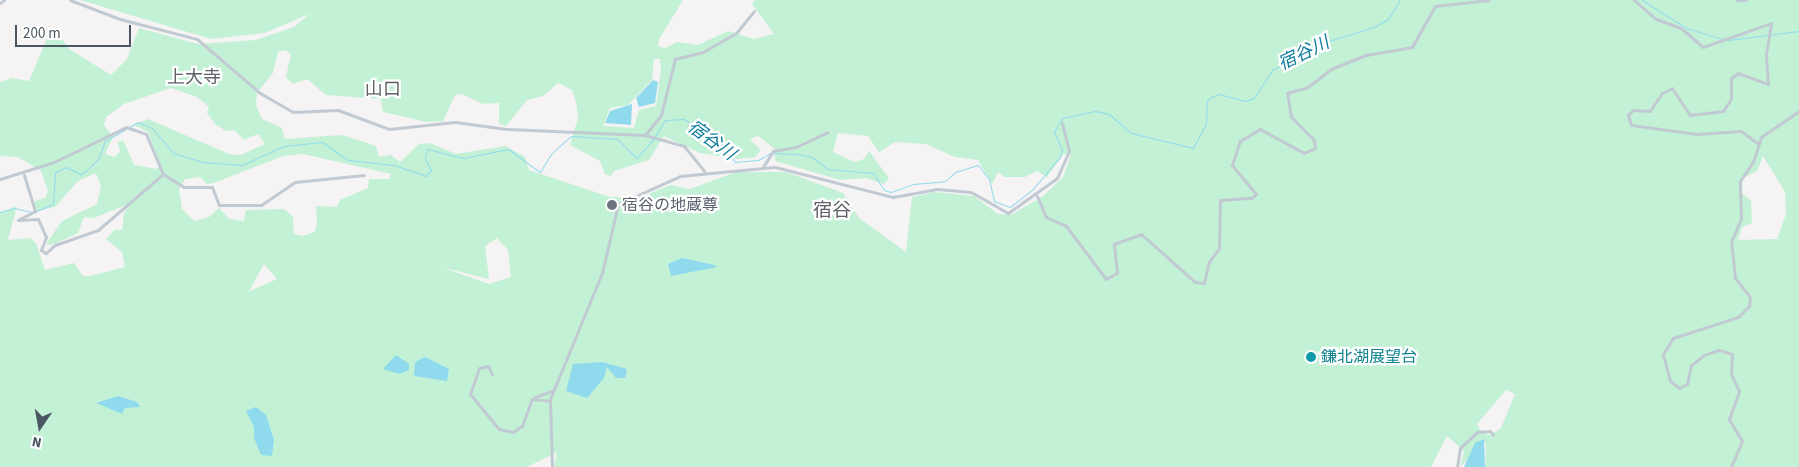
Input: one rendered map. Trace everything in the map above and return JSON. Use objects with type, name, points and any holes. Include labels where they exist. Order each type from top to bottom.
[{"type":"street","points":[[0,3],[4,0]]},
{"type":"street","points":[[70,0],[120,19],[198,39],[260,93],[293,112],[338,110],[389,130],[454,122],[507,129],[645,134],[684,146],[704,171]]},
{"type":"street","points":[[1037,196],[1046,217],[1066,226],[1106,279],[1117,274],[1114,244],[1141,234],[1195,282],[1204,283],[1209,262],[1219,248],[1220,200],[1252,198],[1256,194],[1232,165],[1240,141],[1260,129],[1304,153],[1315,148],[1314,140],[1294,123],[1285,103],[1287,93],[1308,87],[1331,69],[1366,55],[1412,47],[1435,6],[1488,0]]},
{"type":"street","points":[[1634,0],[1656,20],[1681,28],[1703,47],[1771,23],[1766,56],[1768,84],[1738,73],[1731,78],[1731,99],[1723,111],[1690,115],[1672,88],[1662,93],[1650,111],[1633,110],[1628,115],[1631,125],[1697,134],[1741,130],[1758,144]]},
{"type":"street","points":[[1737,0],[1746,0]]},
{"type":"street","points":[[645,134],[661,115],[675,59],[703,52],[737,32],[754,11]]},
{"type":"street","points":[[1731,467],[1742,441],[1729,419],[1739,388],[1730,374],[1732,354],[1719,350],[1704,354],[1692,365],[1687,384],[1679,388],[1670,381],[1663,354],[1673,338],[1738,317],[1749,306],[1750,297],[1735,278],[1731,240],[1741,219],[1740,181],[1753,162],[1758,144],[1770,128],[1799,111]]},
{"type":"street","points":[[552,467],[550,401],[602,273],[613,211],[618,204],[669,181],[704,171],[763,168],[787,169],[893,197],[937,189],[971,192],[1008,213],[1037,196],[1057,178],[1068,159],[1062,123]]},
{"type":"street","points":[[0,180],[24,175],[126,127],[146,134],[164,174],[184,188],[212,187],[219,205],[249,208],[270,201],[295,182],[364,175]]},
{"type":"street","points":[[763,168],[773,150],[796,147],[828,132]]},
{"type":"street","points":[[24,175],[35,211],[18,220],[38,219],[46,237],[41,250],[46,253],[60,243],[98,230],[164,174]]},
{"type":"street","points":[[492,374],[488,366],[480,368],[470,394],[499,430],[513,432],[522,426],[535,397],[554,390]]},
{"type":"street","points":[[535,397],[550,401]]},
{"type":"street","points":[[1457,467],[1460,448],[1477,432],[1490,431],[1493,435]]},
{"type":"green space","points":[[80,0],[683,0],[659,39],[658,46],[665,48],[677,42],[698,45],[728,31],[754,39],[774,34],[752,4],[755,0],[1799,0],[1799,467],[1485,467],[1486,442],[1460,467],[1464,451],[1447,436],[1431,467],[554,467],[557,452],[527,467],[0,467],[0,213],[17,206],[8,240],[30,238],[36,243],[45,270],[74,263],[83,276],[90,276],[125,267],[122,252],[106,239],[114,230],[122,230],[124,213],[131,203],[94,218],[84,217],[78,233],[52,245],[46,244],[62,221],[97,204],[101,186],[96,173],[78,181],[55,207],[38,211],[32,202],[45,198],[48,191],[41,171],[18,157],[0,156],[0,82],[12,78],[29,81],[49,34],[56,31],[69,49],[111,75],[127,59],[139,28],[198,44],[256,40],[294,27],[309,14],[265,33],[211,39]],"holes":[[[285,50],[291,54],[286,77],[293,84],[307,79],[326,95],[381,99],[383,112],[427,122],[443,121],[455,95],[462,94],[483,104],[499,103],[499,124],[506,126],[527,100],[543,96],[558,83],[572,90],[576,102],[578,118],[570,145],[600,161],[605,174],[611,176],[614,171],[649,160],[664,136],[700,153],[737,159],[755,157],[761,150],[750,139],[758,136],[775,149],[775,161],[840,180],[866,178],[884,184],[889,178],[869,151],[864,159],[854,162],[833,152],[838,133],[868,136],[879,152],[895,142],[926,144],[955,157],[978,160],[992,184],[998,172],[1005,177],[1025,177],[1037,171],[1047,177],[1063,154],[1071,155],[1063,177],[1043,196],[1011,215],[998,214],[974,196],[935,192],[912,197],[906,252],[859,218],[843,193],[786,172],[736,172],[690,189],[670,185],[642,197],[610,197],[529,170],[525,157],[506,146],[456,154],[430,143],[419,144],[400,162],[391,155],[379,157],[376,146],[342,135],[285,139],[282,128],[262,119],[256,105],[257,93],[273,73],[278,52]],[[654,59],[660,59],[661,70],[656,106],[639,110],[634,128],[603,126],[610,108],[628,105],[652,80]],[[171,88],[197,97],[209,107],[207,113],[215,124],[226,131],[234,130],[244,140],[258,134],[265,144],[241,155],[229,154],[148,119],[134,125],[148,132],[160,165],[157,169],[134,165],[123,140],[118,142],[120,152],[114,157],[105,154],[113,137],[104,125],[106,117],[124,104]],[[303,154],[391,174],[389,179],[369,179],[368,188],[340,200],[337,207],[316,206],[317,225],[314,232],[303,236],[294,234],[293,217],[284,209],[246,210],[244,221],[229,219],[219,208],[209,217],[194,221],[182,209],[179,189],[185,179],[200,177],[207,184],[283,156]],[[1763,156],[1785,192],[1786,214],[1777,239],[1738,240],[1742,227],[1752,223],[1751,201],[1742,193],[1743,178],[1757,171]],[[497,238],[508,250],[511,277],[489,284],[441,267],[489,279],[485,246]],[[264,264],[277,279],[249,291]],[[1506,390],[1515,394],[1501,428],[1491,435],[1482,433],[1477,424]]]},
{"type":"water","points":[[653,80],[658,82],[655,103],[639,107],[636,98]]},
{"type":"water","points":[[632,104],[631,125],[605,123],[610,111]]},
{"type":"water","points":[[682,258],[717,267],[671,276],[668,264]]},
{"type":"water","points":[[396,355],[409,364],[409,370],[400,374],[383,369]]},
{"type":"water","points":[[425,357],[449,369],[447,381],[414,376],[415,362]]},
{"type":"water","points":[[602,362],[627,369],[625,378],[616,378],[607,367],[604,378],[587,398],[566,391],[573,364]]},
{"type":"water","points":[[118,396],[137,402],[140,407],[125,408],[122,414],[96,403]]},
{"type":"water","points":[[256,407],[266,415],[274,440],[272,456],[261,455],[254,438],[254,427],[246,411]]},
{"type":"water","points":[[1484,439],[1485,467],[1464,467],[1475,443]]},
{"type":"waterway","name":"宿谷川","points":[[655,136],[665,120],[684,119],[723,145],[735,162],[758,160],[770,153],[798,154],[812,157],[828,169],[873,173],[884,190],[891,192],[913,184],[945,181],[955,172],[978,165],[989,179],[994,201],[1010,207],[1033,189],[1060,157],[1062,150],[1054,132],[1062,118],[1095,111],[1109,114],[1131,133],[1193,148],[1206,124],[1207,101],[1211,97],[1219,94],[1245,101],[1254,98],[1273,69],[1307,56],[1329,41],[1374,27],[1388,19],[1400,0]]},
{"type":"waterway","name":"宿谷川","points":[[1642,0],[1686,28],[1722,39]]},
{"type":"waterway","name":"宿谷川","points":[[1728,40],[1799,31]]},
{"type":"waterway","name":"宿谷川","points":[[34,212],[53,204],[55,172],[66,167],[80,174],[86,171],[99,158],[105,141],[138,122],[152,128],[173,153],[202,162],[242,165],[284,146],[322,142],[348,160],[394,165],[426,176],[431,170],[425,158],[427,149],[464,158],[508,149],[540,172],[552,153],[571,136],[617,139],[637,158],[653,139]]},
{"type":"waterway","name":"宿谷川","points":[[0,212],[14,208],[31,212]]},
{"type":"place","name":"宿谷の地蔵尊","points":[[612,205]]},
{"type":"place","name":"鎌北湖展望台","points":[[1311,357]]},
{"type":"district","name":"上大寺","points":[[194,78]]},
{"type":"district","name":"山口","points":[[383,90]]},
{"type":"district","name":"宿谷","points":[[832,211]]}]
